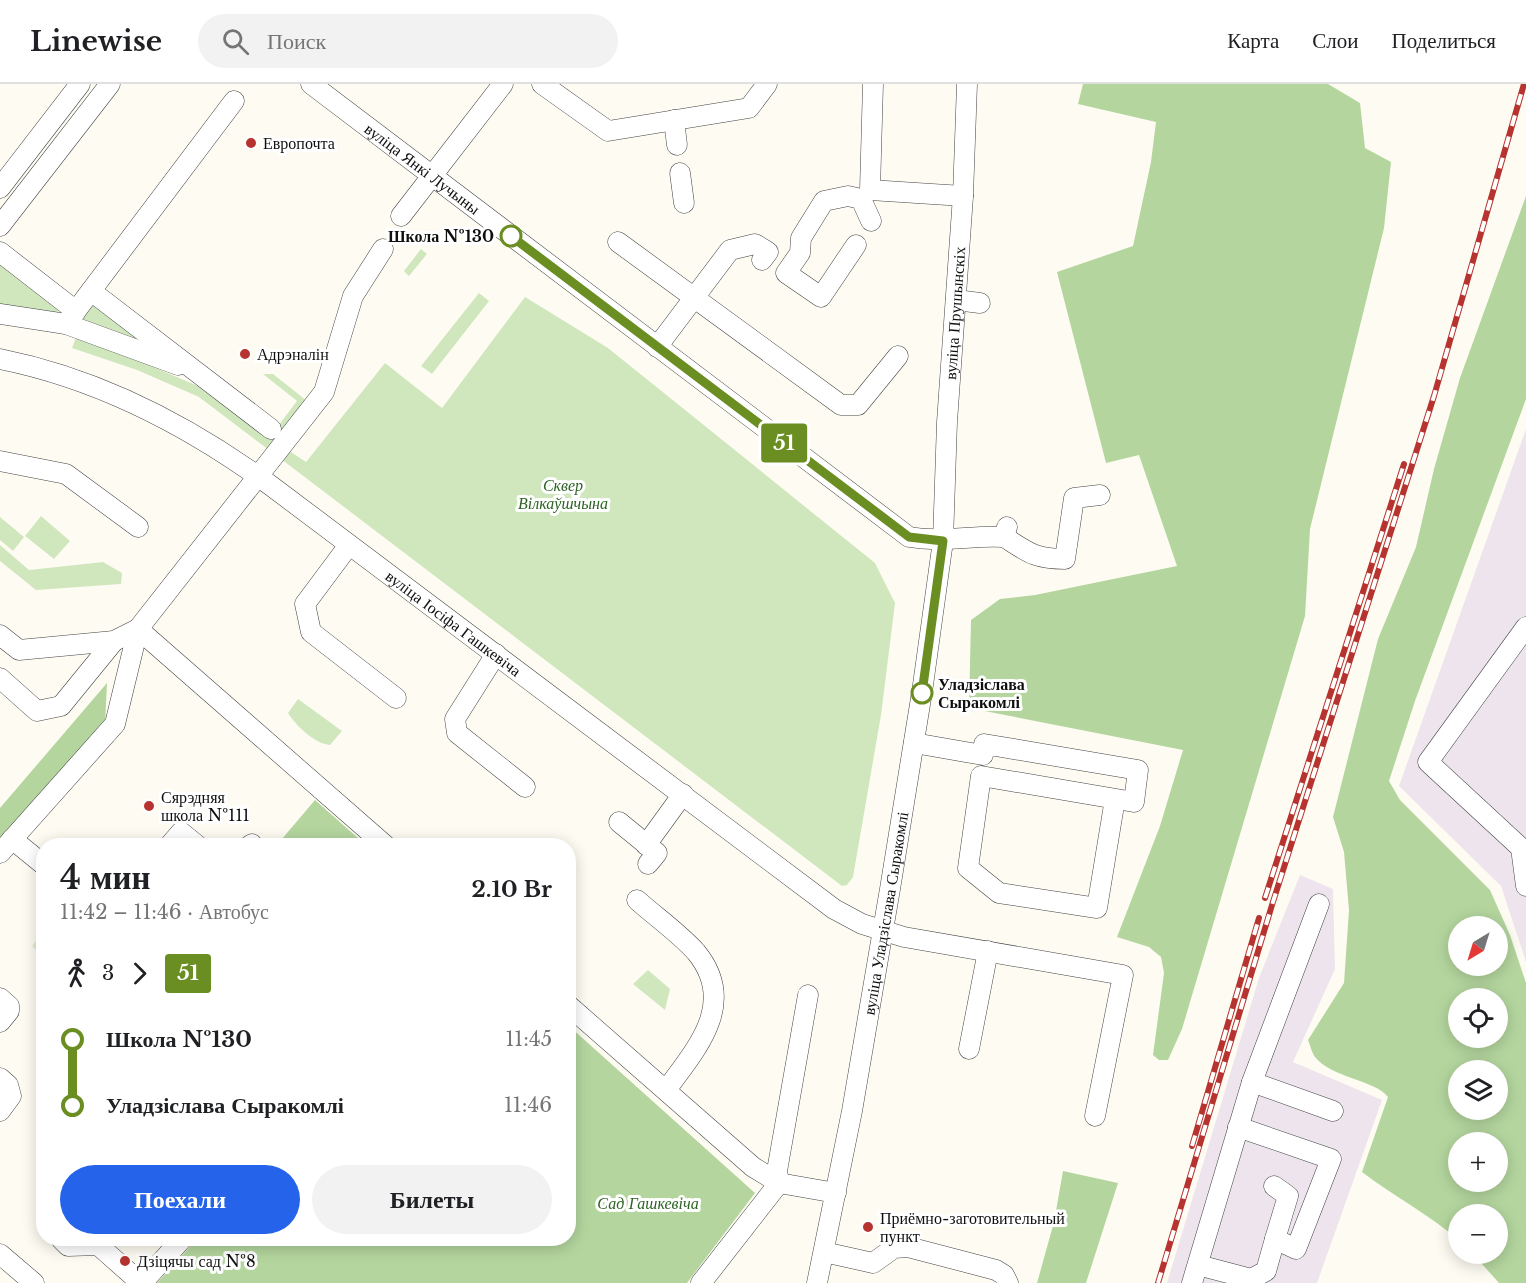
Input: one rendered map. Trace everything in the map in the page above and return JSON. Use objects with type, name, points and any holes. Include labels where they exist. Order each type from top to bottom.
[{"type":"street","points":[[0,226],[7,205],[50,160],[110,84]]},
{"type":"street","name":"вуліца Янкі Лучыны","points":[[311,84],[909,537],[943,541],[1006,532],[1029,555],[1041,559],[1065,559],[1074,498],[1100,495]]},
{"type":"street","points":[[401,216],[503,84]]},
{"type":"street","points":[[542,84],[608,131],[749,108],[767,84]]},
{"type":"street","points":[[871,221],[865,195],[873,84]]},
{"type":"street","name":"вуліца Прушынскіх","points":[[943,541],[947,422],[963,196],[967,84]]},
{"type":"street","points":[[0,188],[78,87],[93,105]]},
{"type":"street","points":[[71,318],[234,101]]},
{"type":"street","points":[[674,120],[677,146]]},
{"type":"street","points":[[32,146],[50,160]]},
{"type":"street","points":[[680,172],[684,203]]},
{"type":"street","points":[[856,245],[821,297],[786,273],[800,253],[801,238],[824,201],[865,195],[963,196]]},
{"type":"street","points":[[618,242],[841,405],[858,405],[898,356]]},
{"type":"street","points":[[657,347],[730,250],[756,244],[768,252],[762,260]]},
{"type":"street","points":[[36,862],[6,846],[115,724],[138,629],[324,392],[353,296],[383,249]]},
{"type":"street","points":[[0,252],[71,318],[128,349],[192,370]]},
{"type":"street","points":[[91,291],[271,429]]},
{"type":"street","points":[[956,300],[980,303]]},
{"type":"street","points":[[0,314],[71,318]]},
{"type":"street","name":"вуліца Іосіфа Гашкевіча","points":[[0,359],[101,389],[155,412],[207,442],[258,476],[834,909],[862,924],[882,931],[1124,975],[1095,1116]]},
{"type":"street","points":[[0,461],[66,474],[138,527]]},
{"type":"street","name":"вуліца Уладзіслава Сыракомлі","points":[[817,1283],[836,1193],[914,743],[943,541]]},
{"type":"street","points":[[349,545],[305,604],[311,632],[396,698]]},
{"type":"street","points":[[1526,627],[1428,762],[1521,848],[1526,886]]},
{"type":"street","points":[[0,635],[20,650],[114,641],[138,629]]},
{"type":"street","points":[[138,629],[377,838]]},
{"type":"street","points":[[0,678],[37,711],[61,706],[114,641]]},
{"type":"street","points":[[496,654],[455,719],[457,733],[525,787]]},
{"type":"street","points":[[914,743],[983,755]]},
{"type":"street","points":[[981,776],[1134,802],[1138,770],[984,744],[968,868],[999,893],[1097,908],[1115,799]]},
{"type":"street","points":[[619,822],[647,854],[684,794]]},
{"type":"street","points":[[176,838],[181,832],[188,838]]},
{"type":"street","points":[[637,900],[696,952],[714,982],[714,1001],[710,1021],[694,1051],[666,1090]]},
{"type":"street","points":[[1274,1186],[1288,1196],[1266,1271],[1251,1281],[1195,1274],[1252,1082],[1319,904]]},
{"type":"street","points":[[969,1048],[988,951]]},
{"type":"street","points":[[702,1283],[779,1183],[777,1171],[808,995]]},
{"type":"street","points":[[0,998],[9,1006],[9,1011],[0,1022]]},
{"type":"street","points":[[576,1012],[753,1167],[779,1183],[836,1193]]},
{"type":"street","points":[[0,1078],[8,1085],[11,1096],[0,1111]]},
{"type":"street","points":[[1252,1082],[1333,1111]]},
{"type":"street","points":[[1238,1127],[1331,1159],[1296,1249],[1275,1239]]},
{"type":"street","points":[[99,1246],[141,1283],[175,1246]]},
{"type":"street","points":[[824,1252],[873,1263],[894,1248],[908,1247],[996,1270],[1004,1275],[1008,1283]]},
{"type":"street","points":[[0,1254],[34,1283]]},
{"type":"shaded area","points":[[1526,429],[1526,962],[1501,886],[1399,786]]},
{"type":"shaded area","points":[[1300,875],[1333,889],[1335,969],[1293,1062],[1382,1100],[1317,1283],[1167,1283],[1259,978]]},
{"type":"green space","points":[[1083,84],[1328,84],[1360,103],[1365,148],[1391,162],[1384,228],[1310,529],[1305,616],[1182,1029],[1168,1060],[1159,1060],[1153,1055],[1164,973],[1161,957],[1149,947],[1117,937],[1160,826],[1183,750],[969,708],[971,620],[1000,599],[1035,595],[1177,566],[1139,455],[1106,463],[1057,272],[1133,246],[1151,162],[1156,122],[1078,104]]},
{"type":"green space","points":[[1526,196],[1526,399],[1415,701],[1389,781],[1400,800],[1490,890],[1502,916],[1448,916],[1448,976],[1508,976],[1508,930],[1526,983],[1526,1283],[1499,1283],[1482,1264],[1508,1264],[1508,1204],[1448,1204],[1448,1232],[1362,1172],[1388,1097],[1374,1087],[1322,1064],[1314,1055],[1308,1040],[1344,983],[1349,910],[1344,852],[1333,817],[1378,639],[1416,547],[1434,469],[1460,378]]},
{"type":"green space","points":[[421,249],[427,254],[409,276],[404,271]]},
{"type":"green space","points":[[0,260],[60,309],[54,316],[0,308]]},
{"type":"green space","points":[[479,293],[489,301],[432,374],[421,366]]},
{"type":"green space","name":"Сквер Вілкаўшчына","points":[[525,297],[608,348],[875,563],[895,603],[881,715],[853,877],[847,885],[842,886],[281,459],[288,450],[306,462],[385,363],[442,408]]},
{"type":"green space","points":[[92,302],[139,334],[140,345],[81,319]]},
{"type":"green space","points":[[77,335],[198,386],[269,438],[297,401],[263,374],[273,374],[307,401],[269,450],[199,397],[137,370],[72,348]]},
{"type":"green space","points":[[41,516],[70,541],[54,559],[25,536]]},
{"type":"green space","points":[[0,517],[24,537],[13,551],[0,540]]},
{"type":"green space","points":[[0,545],[29,570],[103,562],[122,573],[121,584],[36,590],[0,561]]},
{"type":"green space","points":[[107,683],[105,725],[0,841],[0,808]]},
{"type":"green space","points":[[298,699],[342,731],[330,745],[312,738],[291,718],[288,713]]},
{"type":"green space","points":[[315,800],[358,838],[283,838]]},
{"type":"green space","points":[[648,970],[670,989],[665,1010],[633,984]]},
{"type":"green space","name":"Сад Гашкевіча","points":[[576,1032],[755,1193],[687,1283],[157,1283],[191,1246],[576,1246]]},
{"type":"green space","points":[[1063,1171],[1118,1183],[1086,1283],[1037,1283],[1054,1222]]},
{"type":"railway","points":[[1158,1283],[1272,905],[1434,396],[1524,84]]},
{"type":"railway","points":[[1265,898],[1404,464]]},
{"type":"railway","points":[[1192,1146],[1259,918]]},
{"type":"bus line","name":"51","points":[[511,236],[909,537],[943,541],[922,693]]},
{"type":"place","name":"Европочта","points":[[251,143]]},
{"type":"place","name":"Школа №130","points":[[511,236]]},
{"type":"place","name":"Адрэналін","points":[[245,354]]},
{"type":"place","name":"Уладзіслава Сыракомлі","points":[[922,693]]},
{"type":"place","name":"Сярэдняя школа №111","points":[[149,806]]},
{"type":"place","name":"Приёмно-заготовительный пункт","points":[[868,1227]]},
{"type":"place","name":"Дзіцячы сад №8","points":[[125,1261]]}]
